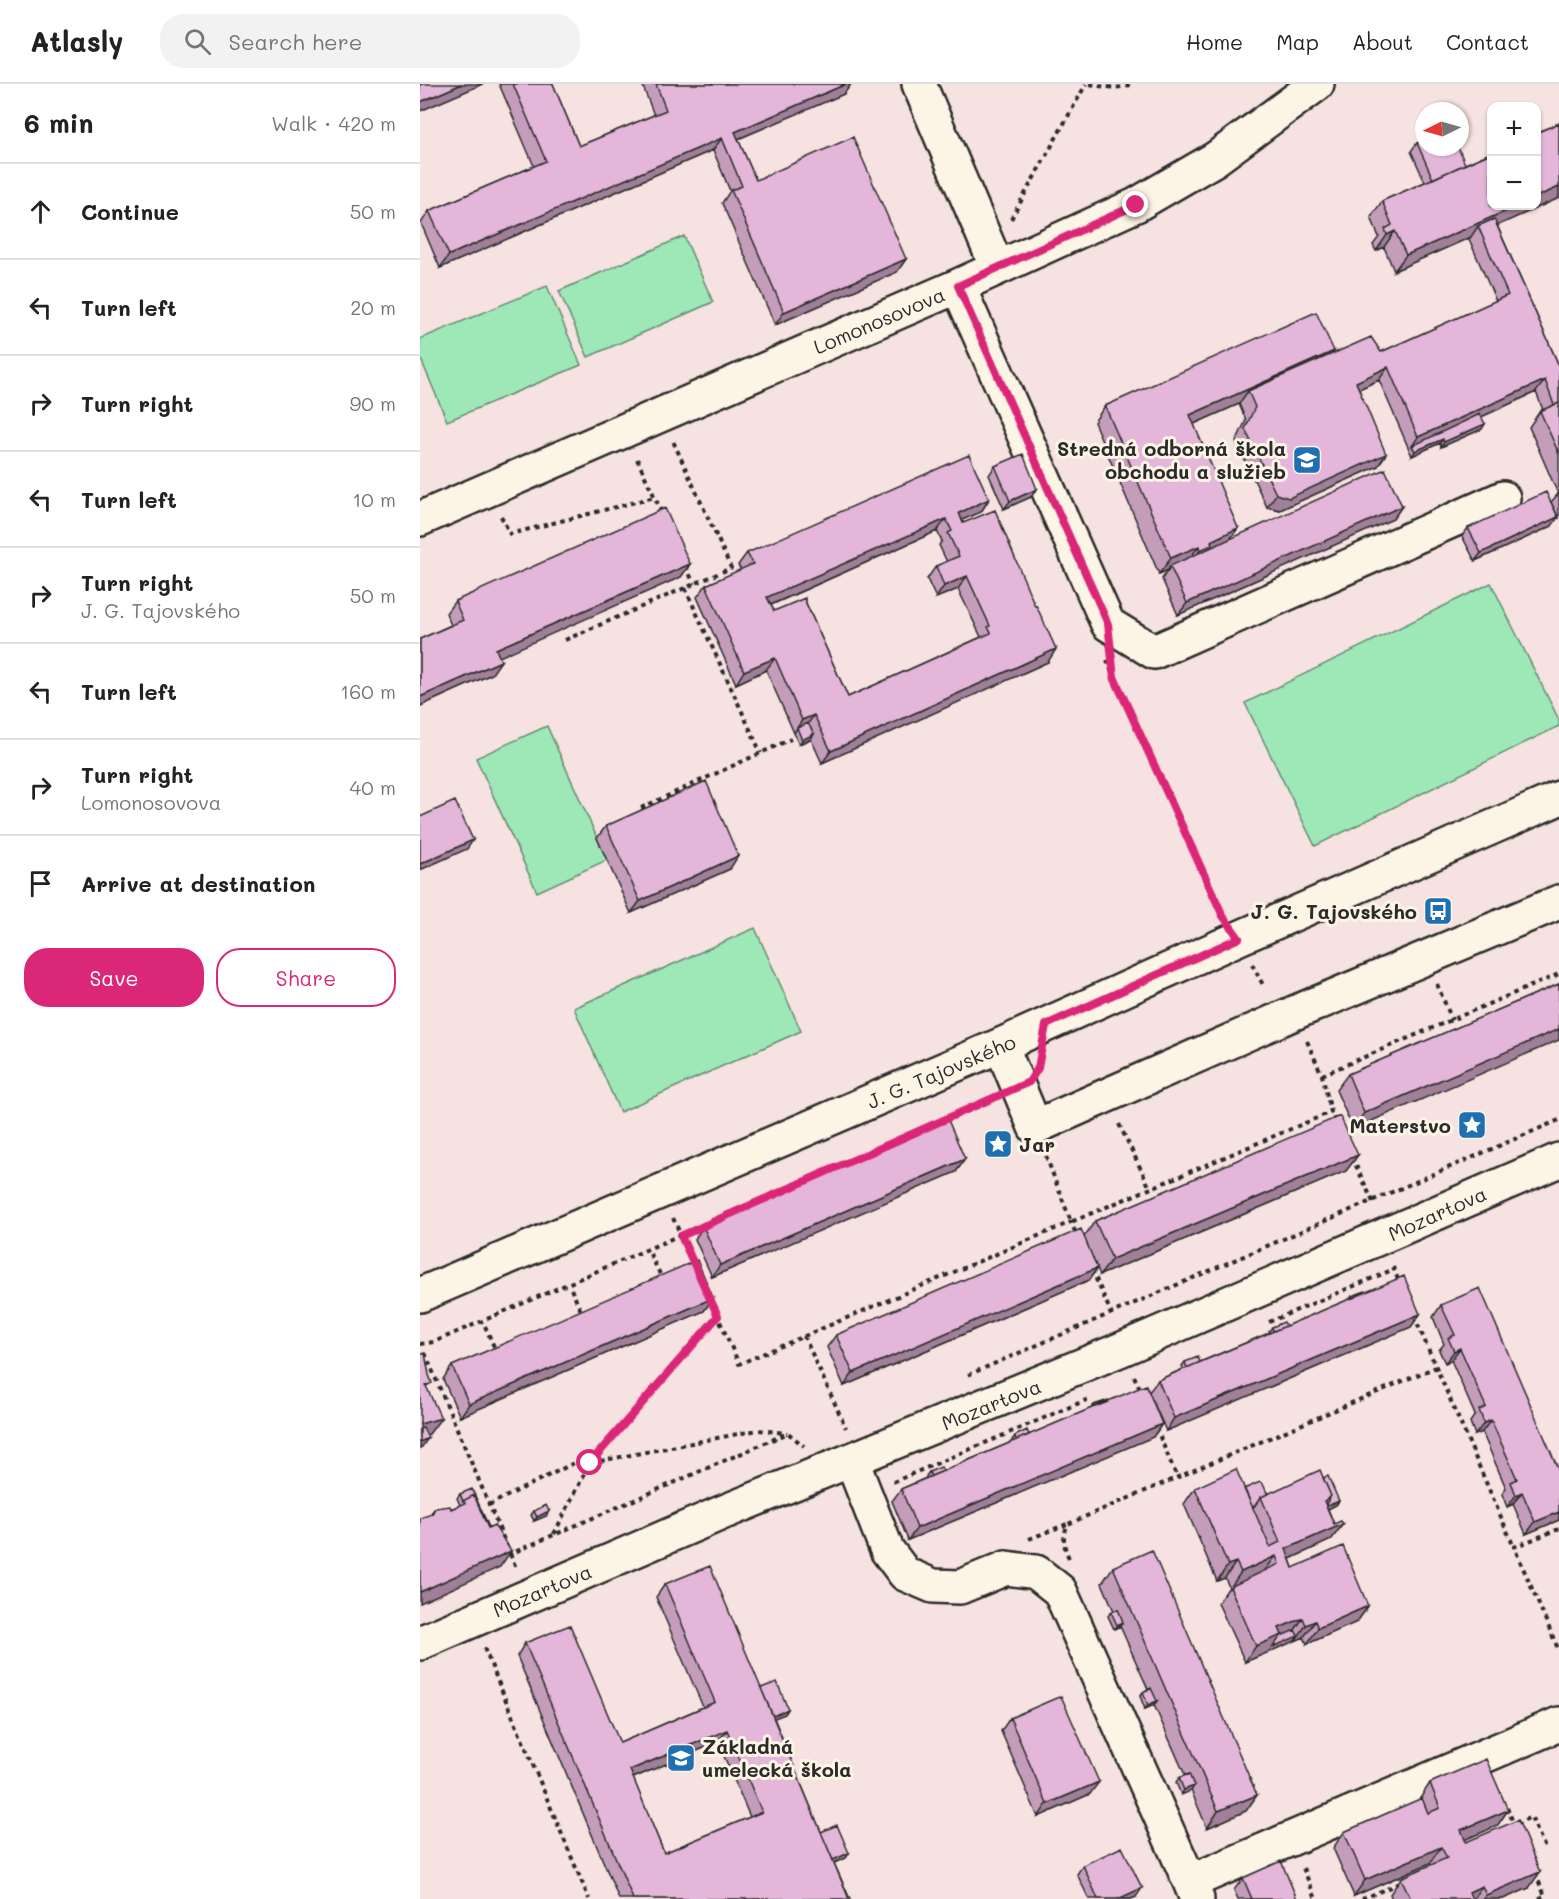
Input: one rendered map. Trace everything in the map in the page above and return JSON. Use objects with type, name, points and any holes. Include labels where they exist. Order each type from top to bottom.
[{"type":"street","points":[[919,84],[994,260]]},
{"type":"street","name":"Lomonosovova","points":[[420,519],[958,286],[994,260],[1136,205],[1215,159],[1317,84]]},
{"type":"street","points":[[958,286],[1106,640],[1154,652],[1503,498]]},
{"type":"street","name":"J. G. Tajovského","points":[[420,1296],[1001,1045],[1239,938],[1558,803]]},
{"type":"street","points":[[1001,1045],[1035,1127],[1294,1012],[1559,902]]},
{"type":"street","name":"Mozartova","points":[[420,1643],[719,1514],[1122,1349],[1559,1160]]},
{"type":"street","points":[[852,1461],[887,1550],[905,1574],[933,1586],[960,1587],[1006,1568],[1036,1572],[1060,1591],[1194,1890],[1559,1724]]},
{"type":"path","points":[[994,260],[1040,170],[1088,84],[1105,87],[1127,87],[1133,84]]},
{"type":"path","points":[[565,640],[731,568],[672,439],[663,443]]},
{"type":"path","points":[[635,455],[665,519]]},
{"type":"path","points":[[491,519],[501,514],[510,534],[655,497]]},
{"type":"path","points":[[684,562],[694,584]]},
{"type":"path","points":[[685,588],[761,753]]},
{"type":"path","points":[[1106,640],[1114,677],[1223,916],[1239,938],[1263,985]]},
{"type":"path","points":[[1106,640],[1114,677]]},
{"type":"path","points":[[640,808],[791,739]]},
{"type":"path","points":[[1323,1075],[1559,974]]},
{"type":"path","points":[[1294,1012],[1323,1075],[1330,1112],[1335,1122]]},
{"type":"path","points":[[420,1344],[434,1342],[681,1236],[1018,1087]]},
{"type":"path","points":[[1105,1095],[1150,1188]]},
{"type":"path","points":[[708,1294],[740,1364],[1330,1112]]},
{"type":"path","points":[[963,1378],[1559,1120]]},
{"type":"path","points":[[1035,1127],[1080,1242]]},
{"type":"path","points":[[1349,1152],[1373,1202],[1403,1291]]},
{"type":"path","points":[[663,1192],[698,1273]]},
{"type":"path","points":[[650,1254],[661,1276],[672,1272]]},
{"type":"path","points":[[682,1267],[693,1262]]},
{"type":"path","points":[[1089,1263],[1145,1401]]},
{"type":"path","points":[[571,1289],[581,1311]]},
{"type":"path","points":[[1413,1313],[1559,1651]]},
{"type":"path","points":[[553,1535],[590,1463],[718,1316]]},
{"type":"path","points":[[485,1326],[495,1348]]},
{"type":"path","points":[[804,1336],[846,1428]]},
{"type":"path","points":[[425,1353],[510,1554],[788,1433]]},
{"type":"path","points":[[1021,1542],[1436,1367]]},
{"type":"path","points":[[1154,1423],[1177,1477]]},
{"type":"path","points":[[836,1433],[856,1424]]},
{"type":"path","points":[[489,1505],[578,1461],[590,1463],[758,1430],[788,1433],[805,1446],[810,1444]]},
{"type":"path","points":[[1068,1524],[1062,1535],[1064,1546],[1074,1568]]},
{"type":"path","points":[[1514,1547],[1559,1529]]},
{"type":"path","points":[[1505,1804],[1519,1835]]},
{"type":"path","points":[[1505,1829],[1531,1817],[1546,1850]]},
{"type":"path","points":[[1532,1865],[1545,1896],[1537,1899]]},
{"type":"path","points":[[1362,1899],[1405,1880]]},
{"type":"green space","points":[[684,236],[713,302],[588,357],[559,291]]},
{"type":"green space","points":[[547,286],[581,365],[447,421],[420,357],[420,339]]},
{"type":"green space","points":[[1491,583],[1559,720],[1559,726],[1315,846],[1245,703]]},
{"type":"green space","points":[[547,726],[607,860],[537,892],[476,758]]},
{"type":"green space","points":[[755,928],[801,1031],[620,1112],[574,1008]]},
{"type":"building","points":[[420,84],[462,84],[420,102]]},
{"type":"building","points":[[513,84],[553,84],[579,146],[666,110],[656,84],[846,84],[735,132],[756,180],[853,137],[906,259],[784,312],[731,190],[742,186],[722,138],[449,255],[429,211],[546,161]]},
{"type":"building","points":[[1559,123],[1559,187],[1541,195],[1541,156],[1541,131]]},
{"type":"building","points":[[1487,155],[1487,210],[1508,210],[1406,255],[1395,231],[1387,235],[1385,229],[1392,225],[1382,201]]},
{"type":"building","points":[[1423,156],[1462,156],[1465,164],[1433,179]]},
{"type":"building","points":[[1494,219],[1559,366],[1559,403],[1554,405],[1545,380],[1418,437],[1388,367],[1356,382],[1386,454],[1289,498],[1276,494],[1245,429],[1255,407],[1248,391],[1371,337],[1381,352],[1508,295],[1478,226]]},
{"type":"building","points":[[1316,312],[1334,351],[1190,415],[1238,528],[1211,541],[1212,545],[1200,550],[1199,546],[1171,558],[1105,406]]},
{"type":"building","points":[[1559,403],[1559,454],[1540,411]]},
{"type":"building","points":[[1480,414],[1485,424],[1444,442],[1443,439],[1415,451],[1412,446]]},
{"type":"building","points":[[1023,454],[1037,489],[1010,501],[995,466]]},
{"type":"building","points":[[969,455],[989,499],[959,513],[963,523],[995,510],[1035,606],[1056,649],[831,751],[814,715],[802,720],[775,658],[744,671],[706,585],[753,564],[747,553]],"holes":[[[946,519],[952,531],[948,533],[959,556],[936,566],[944,586],[967,576],[991,633],[848,697],[805,598],[774,611],[767,597]]]},
{"type":"building","points":[[1385,469],[1402,506],[1187,603],[1170,566]]},
{"type":"building","points":[[1546,492],[1558,517],[1481,553],[1468,528]]},
{"type":"building","points":[[665,508],[690,564],[496,649],[501,661],[420,697],[420,639],[463,620],[455,601]]},
{"type":"building","points":[[808,723],[814,734],[802,740],[797,728]]},
{"type":"building","points":[[706,781],[738,856],[640,901],[606,826]]},
{"type":"building","points":[[455,801],[473,840],[420,864],[420,817]]},
{"type":"building","points":[[1559,984],[1559,1029],[1364,1113],[1348,1074]]},
{"type":"building","points":[[1340,1116],[1358,1155],[1112,1259],[1095,1221]]},
{"type":"building","points":[[948,1120],[965,1159],[720,1265],[703,1226]]},
{"type":"building","points":[[1081,1229],[1097,1268],[853,1373],[836,1335]]},
{"type":"building","points":[[697,1260],[713,1298],[469,1404],[452,1366]]},
{"type":"building","points":[[1404,1276],[1420,1314],[1174,1418],[1158,1380]]},
{"type":"building","points":[[1480,1288],[1559,1471],[1559,1512],[1535,1522],[1522,1492],[1516,1495],[1511,1482],[1517,1479],[1491,1420],[1484,1423],[1479,1410],[1486,1407],[1460,1348],[1454,1351],[1448,1338],[1455,1335],[1441,1305]]},
{"type":"building","points":[[1365,1291],[1353,1298],[1352,1296]]},
{"type":"building","points":[[1284,1322],[1286,1326],[1273,1331],[1272,1327]]},
{"type":"building","points":[[425,1353],[432,1383],[426,1386],[441,1418],[420,1424],[420,1355]]},
{"type":"building","points":[[1198,1357],[1200,1362],[1187,1368],[1185,1362]]},
{"type":"building","points":[[1146,1385],[1162,1424],[917,1528],[901,1489]]},
{"type":"building","points":[[1108,1400],[1095,1407],[1094,1405]]},
{"type":"building","points":[[423,1428],[428,1438],[420,1442],[420,1429]]},
{"type":"building","points":[[1027,1430],[1029,1435],[1016,1440],[1015,1436]]},
{"type":"building","points":[[941,1467],[943,1471],[931,1476],[929,1472]]},
{"type":"building","points":[[1236,1469],[1270,1547],[1280,1542],[1261,1497],[1320,1470],[1331,1496],[1324,1501],[1334,1524],[1341,1521],[1343,1524],[1286,1549],[1293,1568],[1343,1546],[1368,1606],[1318,1628],[1315,1621],[1306,1625],[1303,1618],[1279,1628],[1282,1635],[1256,1646],[1230,1587],[1279,1564],[1276,1556],[1241,1572],[1236,1562],[1228,1565],[1195,1488]]},
{"type":"building","points":[[1328,1476],[1339,1501],[1327,1506],[1331,1496],[1323,1478]]},
{"type":"building","points":[[1260,1482],[1267,1493],[1270,1493],[1261,1497],[1253,1508],[1244,1489]]},
{"type":"building","points":[[472,1489],[488,1528],[474,1495],[463,1501],[460,1494]]},
{"type":"building","points":[[474,1495],[488,1528],[494,1525],[511,1551],[420,1592],[420,1518],[432,1514],[435,1508],[450,1506],[451,1509],[465,1503],[463,1501]]},
{"type":"building","points":[[546,1505],[549,1511],[537,1517],[534,1511]]},
{"type":"building","points":[[1152,1550],[1257,1795],[1218,1811],[1113,1567]]},
{"type":"building","points":[[710,1566],[849,1899],[633,1899],[525,1643],[570,1625],[620,1743],[715,1702],[665,1584]],"holes":[[[727,1730],[762,1812],[664,1853],[630,1770]]]},
{"type":"building","points":[[1118,1609],[1123,1622],[1117,1625],[1111,1612]]},
{"type":"building","points":[[1295,1630],[1298,1636],[1273,1647],[1281,1636]]},
{"type":"building","points":[[777,1682],[788,1709],[773,1716],[761,1688]]},
{"type":"building","points":[[1151,1688],[1157,1701],[1148,1705],[1143,1692]]},
{"type":"building","points":[[1061,1696],[1099,1782],[1047,1804],[1010,1718]]},
{"type":"building","points":[[1486,1759],[1508,1810],[1461,1830],[1466,1842],[1518,1820],[1540,1872],[1486,1895],[1482,1886],[1469,1892],[1472,1899],[1411,1899],[1401,1878],[1447,1858],[1441,1847],[1365,1880],[1344,1832],[1422,1798],[1428,1813],[1440,1808],[1430,1783]]},
{"type":"building","points":[[1189,1774],[1194,1786],[1184,1790],[1179,1778]]},
{"type":"building","points":[[837,1825],[849,1853],[833,1860],[821,1832]]},
{"type":"building","points":[[1122,1847],[1142,1888],[1118,1899],[1098,1899],[1083,1865]]},
{"type":"building","points":[[1281,1861],[1297,1899],[1252,1899],[1243,1878]]},
{"type":"place","name":"Stredná odborná škola obchodu a služieb","points":[[1307,460]]},
{"type":"place","name":"J. G. Tajovského","points":[[1438,911]]},
{"type":"place","name":"Materstvo","points":[[1472,1125]]},
{"type":"place","name":"Jar","points":[[998,1144]]},
{"type":"place","name":"Základná umelecká škola","points":[[681,1758]]},
{"type":"route","points":[[590,1463],[718,1316],[681,1236],[1029,1082],[1038,1068],[1046,1025],[1239,938],[1223,916],[1114,677],[1108,624],[958,286],[1136,205]]}]
